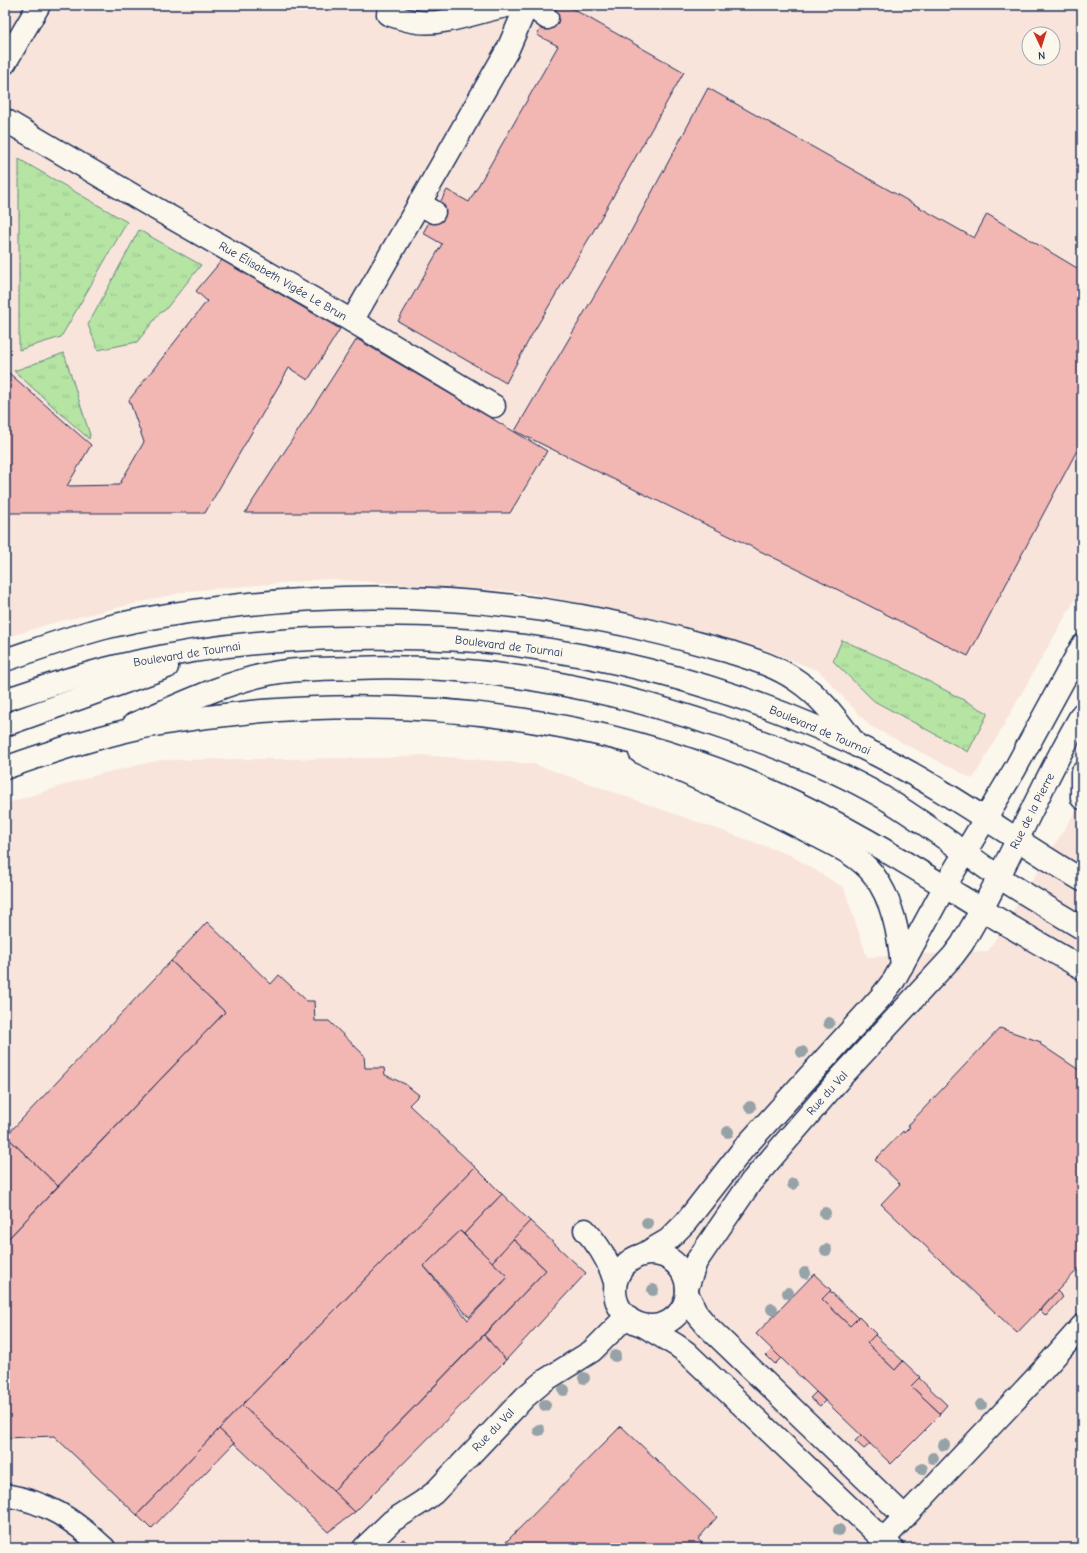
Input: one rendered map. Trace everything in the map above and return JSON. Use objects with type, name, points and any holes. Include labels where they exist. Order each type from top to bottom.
[{"type":"main road","points":[[5,63],[39,5]]},
{"type":"main road","points":[[393,5],[388,14],[417,22],[429,23],[512,5]]},
{"type":"main road","name":"Rue Élisabeth Vigée Le Brun","points":[[5,120],[352,321],[427,208],[508,49],[527,5]]},
{"type":"main road","points":[[352,321],[494,406]]},
{"type":"main road","points":[[5,660],[76,636],[124,624],[167,615],[249,604],[294,599],[370,596],[444,599],[488,603],[560,612],[624,625],[694,642],[757,660],[796,679],[816,694],[857,746]]},
{"type":"main road","name":"Boulevard de Tournai","points":[[5,700],[78,676],[134,662],[200,650],[278,641],[320,638],[388,637],[488,642],[560,651],[624,665],[720,691],[792,717],[857,746],[911,774],[986,818],[1082,880]]},
{"type":"main road","points":[[5,725],[142,675],[235,646]]},
{"type":"main road","points":[[945,886],[1015,769],[1082,646]]},
{"type":"main road","points":[[100,738],[216,690],[270,674],[316,669],[377,667],[449,669],[519,677],[574,686],[678,712],[780,748],[880,795],[937,831],[999,877],[1082,928]]},
{"type":"main road","points":[[5,768],[72,745],[142,728],[225,714],[295,709],[358,706],[424,708],[496,716],[570,728],[604,735],[692,760],[772,791],[853,831],[1082,968]]},
{"type":"main road","name":"Rue de la Pierre","points":[[982,909],[1036,801],[1082,714]]},
{"type":"main road","points":[[604,735],[788,821],[864,864],[873,874],[885,896],[897,930],[902,966]]},
{"type":"main road","points":[[1082,773],[1082,798]]},
{"type":"main road","name":"Rue du Val","points":[[644,1254],[668,1240],[686,1222],[744,1148],[880,998],[894,980],[945,886]]},
{"type":"main road","name":"Rue du Val","points":[[687,1290],[696,1262],[750,1182],[842,1076],[953,956],[962,944],[982,909]]},
{"type":"main road","points":[[585,1230],[603,1252],[615,1282]]},
{"type":"main road","points":[[904,1516],[708,1327],[698,1314],[687,1290],[683,1273],[677,1265],[669,1258],[654,1254],[644,1254],[629,1260],[619,1272],[615,1282],[614,1293],[617,1303],[635,1321],[686,1352],[887,1544],[904,1516],[1082,1326]]},
{"type":"main road","points":[[635,1321],[659,1326],[673,1319],[683,1307],[687,1290]]},
{"type":"main road","name":"Rue du Val","points":[[364,1548],[388,1525],[434,1493],[525,1397],[544,1381],[592,1352],[635,1321]]},
{"type":"main road","points":[[5,1495],[39,1503],[59,1513],[79,1526],[104,1548]]},
{"type":"shaded area","points":[[5,5],[1082,5],[1082,587],[973,779],[870,726],[819,671],[756,646],[653,618],[524,592],[328,579],[188,591],[49,624],[5,638]]},
{"type":"shaded area","points":[[420,755],[534,764],[790,855],[844,888],[867,957],[988,951],[1082,801],[1082,1548],[5,1548],[5,804],[96,775],[161,760],[383,758]]},
{"type":"green space","points":[[19,159],[127,222],[61,337],[19,350]]},
{"type":"green space","points":[[139,230],[201,265],[137,342],[98,350],[88,325]]},
{"type":"green space","points":[[64,353],[90,435],[89,439],[14,371]]},
{"type":"green space","points":[[842,640],[898,665],[988,713],[968,752],[874,701],[833,661]]},
{"type":"building","points":[[554,5],[566,5],[684,72],[594,230],[530,338],[506,383],[398,321],[442,244],[423,233],[447,190],[469,202],[558,46],[537,35]]},
{"type":"building","points":[[708,88],[974,238],[987,214],[1082,271],[1082,441],[968,656],[803,572],[515,431],[622,248]]},
{"type":"building","points":[[222,260],[340,329],[308,380],[289,368],[205,513],[5,513],[5,374],[9,373],[91,445],[67,486],[119,485],[144,442],[129,400],[207,301],[196,291]]},
{"type":"building","points":[[357,339],[547,451],[510,513],[245,513]]},
{"type":"building","points":[[207,922],[271,984],[279,975],[307,1001],[314,1001],[315,1021],[329,1021],[364,1055],[365,1068],[384,1068],[385,1075],[405,1084],[419,1095],[409,1105],[475,1167],[242,1405],[137,1515],[54,1436],[5,1438],[5,1242],[225,1012],[171,961]]},
{"type":"building","points":[[171,961],[225,1012],[58,1186],[6,1136]]},
{"type":"building","points":[[1000,1028],[1041,1042],[1040,1044],[1082,1072],[1082,1265],[1017,1333],[881,1204],[900,1184],[875,1160],[903,1131],[904,1133],[910,1127],[908,1126],[914,1119]]},
{"type":"building","points":[[6,1136],[58,1186],[5,1242],[5,1137]]},
{"type":"building","points":[[475,1167],[502,1194],[464,1234],[460,1231],[424,1266],[468,1320],[508,1277],[492,1262],[513,1239],[546,1270],[333,1491],[242,1405]]},
{"type":"building","points":[[502,1194],[530,1221],[492,1262],[464,1234]]},
{"type":"building","points":[[530,1221],[586,1273],[506,1360],[484,1335],[546,1270],[513,1239]]},
{"type":"building","points":[[460,1231],[508,1277],[469,1317],[424,1266]]},
{"type":"building","points":[[814,1274],[831,1290],[822,1299],[850,1326],[859,1317],[876,1334],[867,1343],[895,1370],[903,1361],[920,1377],[911,1386],[941,1414],[891,1464],[756,1334]]},
{"type":"building","points":[[830,1291],[858,1318],[850,1326],[822,1299]]},
{"type":"building","points":[[1057,1291],[1063,1297],[1046,1316],[1040,1310]]},
{"type":"building","points":[[484,1335],[506,1360],[355,1512],[333,1491]]},
{"type":"building","points":[[875,1335],[903,1361],[895,1370],[867,1343]]},
{"type":"building","points":[[772,1349],[781,1358],[775,1364],[766,1355]]},
{"type":"building","points":[[919,1378],[947,1405],[940,1413],[911,1386]]},
{"type":"building","points":[[816,1392],[825,1401],[820,1406],[810,1398]]},
{"type":"building","points":[[242,1405],[355,1512],[328,1532],[219,1429]]},
{"type":"building","points":[[621,1426],[717,1517],[698,1539],[707,1548],[500,1548]]},
{"type":"building","points":[[219,1429],[234,1443],[151,1529],[137,1515]]},
{"type":"building","points":[[861,1435],[870,1444],[864,1449],[855,1441]]},
{"type":"building","points":[[403,1539],[413,1548],[395,1548]]}]
